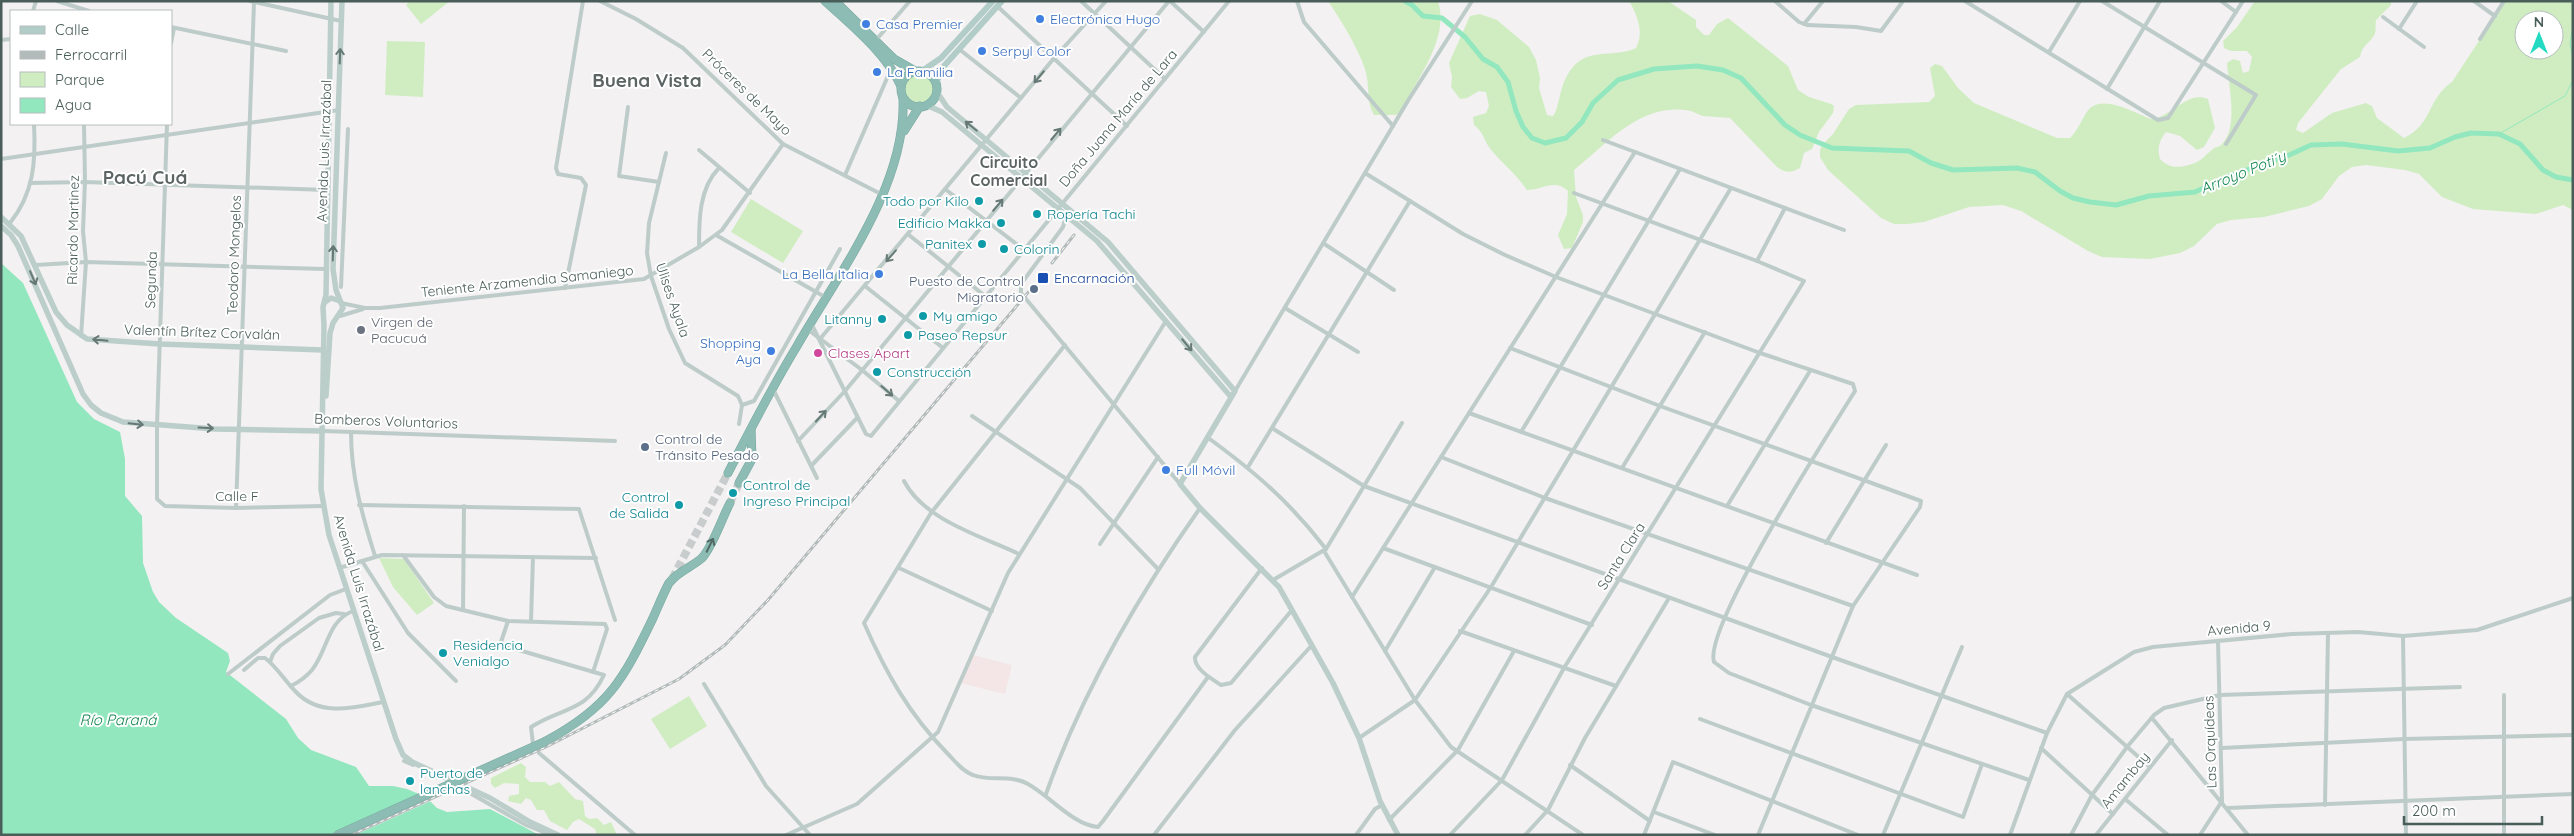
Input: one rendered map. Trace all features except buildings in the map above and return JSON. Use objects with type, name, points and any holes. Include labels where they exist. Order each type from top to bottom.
[{"type":"highway","points":[[829,2],[873,43],[894,59],[930,75],[936,83],[937,92],[934,99],[923,106],[902,135]]},
{"type":"highway","points":[[728,473],[773,389],[867,225],[892,171],[902,135],[903,98],[901,86],[873,43]]},
{"type":"highway","points":[[901,86],[907,76],[919,71]]},
{"type":"highway","points":[[903,98],[909,104],[923,106]]},
{"type":"highway","points":[[739,483],[752,459],[751,429]]},
{"type":"highway","points":[[337,835],[546,741],[579,723],[611,693],[632,659],[670,582],[705,554],[730,503]]},
{"type":"main road","name":"Avenida Luis Irrazábal","points":[[332,1],[325,302],[323,307],[324,408],[321,489],[323,506],[338,568],[383,702],[405,760]]},
{"type":"main road","name":"Avenida Luis Irrazábal","points":[[324,408],[330,333],[342,311],[333,269],[342,1]]},
{"type":"main road","points":[[936,83],[940,70],[959,49],[995,2]]},
{"type":"main road","points":[[919,71],[941,58],[995,2]]},
{"type":"main road","points":[[937,92],[947,107],[987,139],[1060,205],[1115,250],[1234,391],[1180,484],[1200,508],[1273,580],[1292,610],[1333,683],[1358,738],[1382,805],[1398,835]]},
{"type":"main road","points":[[923,106],[942,112],[1020,178],[1060,205],[1066,214],[1108,252],[1231,397]]},
{"type":"main road","points":[[1,217],[10,223],[21,236],[56,312],[67,325],[81,336]]},
{"type":"main road","name":"Bomberos Voluntarios","points":[[1,226],[11,235],[18,246],[86,400],[101,413],[117,421],[157,426],[239,430],[323,431]]},
{"type":"main road","points":[[325,302],[331,298],[341,302]]},
{"type":"main road","points":[[324,313],[328,317],[338,317]]},
{"type":"main road","name":"Valentín Brítez Corvalán","points":[[81,336],[95,340],[160,344],[323,350]]},
{"type":"main road","points":[[405,760],[472,789],[558,835]]},
{"type":"street","points":[[57,1],[86,10]]},
{"type":"street","points":[[565,288],[586,186],[581,178],[558,174],[556,168],[583,1]]},
{"type":"street","name":"Próceres de Mayo","points":[[600,1],[636,19],[683,48],[783,144],[881,194]]},
{"type":"street","points":[[873,43],[910,1]]},
{"type":"street","points":[[1081,1],[1165,79]]},
{"type":"street","points":[[820,339],[909,235],[1020,98],[1106,1]]},
{"type":"street","points":[[798,442],[845,391],[1130,46],[1170,1],[1204,32]]},
{"type":"street","name":"Doña Juana María de Lara","points":[[857,418],[866,434],[873,434],[1023,249],[1229,1]]},
{"type":"street","points":[[1297,1],[1304,22],[1393,126]]},
{"type":"street","points":[[1234,391],[1393,126],[1472,1]]},
{"type":"street","points":[[1775,1],[1804,24],[1882,32],[1903,1]]},
{"type":"street","points":[[1804,24],[1823,1]]},
{"type":"street","points":[[1965,1],[2158,120],[2168,118],[2202,62],[2243,1]]},
{"type":"street","points":[[2049,52],[2080,1]]},
{"type":"street","points":[[2102,1],[2256,95],[2226,144]]},
{"type":"street","points":[[2108,88],[2160,1]]},
{"type":"street","points":[[2221,1],[2236,12]]},
{"type":"street","points":[[2399,29],[2417,1]]},
{"type":"street","points":[[2474,1],[2495,16]]},
{"type":"street","points":[[2480,39],[2504,1]]},
{"type":"street","points":[[252,2],[341,20]]},
{"type":"street","name":"Teodoro Mongelos","points":[[236,508],[253,44],[252,2]]},
{"type":"street","points":[[995,2],[1127,126]]},
{"type":"street","points":[[2383,17],[2424,47]]},
{"type":"street","points":[[173,28],[286,51]]},
{"type":"street","points":[[959,49],[1020,98]]},
{"type":"street","points":[[845,174],[891,68]]},
{"type":"street","points":[[628,107],[619,176],[659,182]]},
{"type":"street","points":[[1,159],[339,110]]},
{"type":"street","points":[[10,223],[23,206],[30,183],[36,154],[34,125]]},
{"type":"street","name":"Ricardo Martinez","points":[[81,336],[86,262],[83,231],[86,182],[84,125]]},
{"type":"street","name":"Segunda","points":[[156,497],[167,125]]},
{"type":"street","points":[[341,288],[348,128]]},
{"type":"street","points":[[1603,140],[1844,230]]},
{"type":"street","name":"Teniente Arzamendia Samaniego","points":[[365,308],[640,280],[651,276],[716,235],[750,193],[783,144]]},
{"type":"street","points":[[699,150],[750,193]]},
{"type":"street","points":[[1352,598],[1635,152]]},
{"type":"street","name":"Ulises Ayala","points":[[666,153],[648,236],[648,264],[651,276],[669,329],[685,363],[738,396],[742,405]]},
{"type":"street","points":[[699,247],[703,200],[713,174],[720,168]]},
{"type":"street","points":[[1521,432],[1680,169]]},
{"type":"street","points":[[1365,173],[1463,234],[1556,276],[1810,371],[1853,384],[1856,388],[1748,569],[1726,617],[1713,657],[1718,667],[1729,673],[1812,705],[2029,780]]},
{"type":"street","points":[[30,183],[86,182],[327,190]]},
{"type":"street","points":[[1358,738],[1415,700],[1491,587],[1516,542],[1545,498],[1654,313],[1731,188]]},
{"type":"street","points":[[945,189],[1023,249]]},
{"type":"street","points":[[1574,193],[1757,261],[1785,208]]},
{"type":"street","points":[[1248,467],[1410,201]]},
{"type":"street","points":[[335,202],[345,202]]},
{"type":"street","points":[[1066,214],[1063,226],[1021,284],[1022,295],[1065,344],[1180,484]]},
{"type":"street","points":[[716,235],[825,297]]},
{"type":"street","points":[[909,235],[985,296]]},
{"type":"street","points":[[1323,243],[1394,290]]},
{"type":"street","points":[[738,424],[742,405],[754,401],[840,249]]},
{"type":"street","name":"Santa Clara","points":[[1450,835],[1502,780],[1564,668],[1804,282],[1757,261]]},
{"type":"street","points":[[36,265],[86,262],[325,269]]},
{"type":"street","points":[[865,286],[943,348]]},
{"type":"street","points":[[341,302],[365,308]]},
{"type":"street","points":[[338,317],[365,308]]},
{"type":"street","points":[[1285,308],[1358,352]]},
{"type":"street","points":[[786,835],[801,826],[857,804],[938,732],[1008,573],[1166,320]]},
{"type":"street","points":[[809,326],[820,339],[862,370],[899,402]]},
{"type":"street","points":[[809,326],[820,339],[857,418],[811,466]]},
{"type":"street","points":[[1622,468],[1705,332]]},
{"type":"street","points":[[1065,344],[932,513],[900,568],[864,623],[885,670],[917,720],[962,770],[974,776],[1024,782],[1046,794],[1057,806],[1089,826],[1098,827],[1208,677]]},
{"type":"street","points":[[1510,348],[1660,406],[1921,501],[1920,508],[1853,606],[1758,835]]},
{"type":"street","points":[[1727,506],[1810,371]]},
{"type":"street","points":[[773,389],[817,478]]},
{"type":"street","points":[[1469,413],[1917,575]]},
{"type":"street","points":[[972,416],[1066,478],[1158,568]]},
{"type":"street","points":[[1402,423],[1324,551],[1415,700],[1451,746],[1583,835]]},
{"type":"street","points":[[1272,428],[1364,486],[1832,657],[2047,733]]},
{"type":"street","name":"Bomberos Voluntarios","points":[[323,431],[615,441]]},
{"type":"street","points":[[351,432],[352,469],[359,505],[375,556]]},
{"type":"street","points":[[1208,437],[1248,467],[1299,514],[1326,549]]},
{"type":"street","points":[[1826,543],[1886,445]]},
{"type":"street","points":[[1100,544],[1158,457]]},
{"type":"street","points":[[1441,457],[1545,498],[1853,606]]},
{"type":"street","points":[[904,482],[918,503],[932,513],[1020,554]]},
{"type":"street","name":"Calle F","points":[[156,497],[158,502],[165,506],[236,508],[323,506]]},
{"type":"street","points":[[359,505],[578,509],[616,620]]},
{"type":"street","points":[[463,610],[464,506]]},
{"type":"street","points":[[1046,794],[1061,750],[1088,693],[1158,568],[1200,508]]},
{"type":"street","points":[[1383,548],[1592,624]]},
{"type":"street","points":[[1273,580],[1326,549]]},
{"type":"street","points":[[403,555],[434,597],[446,606],[508,621],[605,624],[607,629],[594,672]]},
{"type":"street","points":[[338,568],[375,556],[596,558]]},
{"type":"street","points":[[531,621],[533,557]]},
{"type":"street","points":[[362,561],[408,633],[456,681]]},
{"type":"street","points":[[1385,651],[1435,567]]},
{"type":"street","points":[[900,568],[992,611]]},
{"type":"street","points":[[1262,568],[1195,656],[1195,661],[1208,677],[1222,685],[1231,683],[1292,610]]},
{"type":"street","points":[[228,674],[330,595],[346,590]]},
{"type":"street","points":[[1525,835],[1548,810],[1570,765],[1669,598]]},
{"type":"street","name":"Avenida 9","points":[[2066,694],[2134,652],[2153,648],[2328,633],[2358,632],[2403,636],[2477,630],[2573,598]]},
{"type":"street","points":[[270,662],[273,654],[280,646],[319,618],[353,611]]},
{"type":"street","points":[[291,686],[303,680],[313,669],[335,623],[344,614]]},
{"type":"street","points":[[508,621],[501,638],[502,644],[604,675],[598,689],[576,708],[531,727],[530,735],[533,744]]},
{"type":"street","points":[[1460,631],[1616,686]]},
{"type":"street","points":[[2325,805],[2328,633]]},
{"type":"street","points":[[2403,636],[2406,835]]},
{"type":"street","name":"Las Orquídeas","points":[[2200,835],[2222,801],[2218,641]]},
{"type":"street","points":[[1154,835],[1235,730],[1312,645]]},
{"type":"street","points":[[1883,835],[1962,646]]},
{"type":"street","points":[[1389,820],[1458,750],[1514,651]]},
{"type":"street","points":[[244,670],[258,658],[265,658],[302,698],[325,708],[342,710],[383,702]]},
{"type":"street","points":[[704,684],[766,786],[810,835]]},
{"type":"street","points":[[2071,835],[2092,795],[2126,747],[2152,718],[2164,708],[2220,695],[2460,687]]},
{"type":"street","points":[[2010,835],[2041,748],[2066,694],[2150,767]]},
{"type":"street","points":[[2504,695],[2504,835]]},
{"type":"street","points":[[2152,718],[2228,808],[2248,835]]},
{"type":"street","points":[[1700,719],[1963,817],[1982,764]]},
{"type":"street","points":[[2222,748],[2404,739],[2573,735]]},
{"type":"street","name":"Amambay","points":[[2096,835],[2172,740]]},
{"type":"street","points":[[2041,748],[2113,814]]},
{"type":"street","points":[[539,753],[635,835]]},
{"type":"street","points":[[405,760],[450,782]]},
{"type":"street","points":[[1644,835],[1673,762],[1858,835]]},
{"type":"street","points":[[1570,765],[1650,821]]},
{"type":"street","points":[[461,788],[526,825],[551,835]]},
{"type":"street","points":[[2228,808],[2573,794]]},
{"type":"street","points":[[2125,799],[2168,835]]},
{"type":"street","points":[[1356,835],[1374,809],[1382,805]]},
{"type":"street","points":[[1654,812],[1715,835]]},
{"type":"shaded area","points":[[973,655],[1012,665],[1005,694],[960,683]]},
{"type":"green space","points":[[410,1],[450,1],[421,24],[406,5]]},
{"type":"green space","points":[[1328,1],[1438,1],[1441,15],[1436,44],[1402,111],[1396,115],[1374,115],[1370,104],[1362,60],[1349,34]]},
{"type":"green space","points":[[1629,1],[1668,1],[1696,20],[1696,27],[1704,35],[1709,35],[1717,24],[1728,18],[1788,66],[1798,90],[1809,97],[1831,104],[1834,106],[1833,113],[1819,132],[1812,149],[1804,153],[1800,168],[1788,172],[1777,167],[1730,118],[1703,116],[1687,110],[1668,110],[1653,113],[1638,120],[1612,138],[1574,170],[1576,197],[1583,215],[1583,222],[1572,248],[1564,249],[1558,235],[1567,214],[1568,191],[1558,185],[1527,190],[1492,151],[1480,131],[1474,125],[1473,117],[1486,113],[1489,106],[1486,92],[1479,91],[1467,98],[1460,99],[1451,87],[1452,77],[1449,63],[1470,16],[1480,14],[1497,20],[1529,47],[1536,60],[1540,78],[1539,88],[1547,115],[1553,116],[1565,80],[1572,68],[1580,61],[1588,57],[1636,48],[1640,30]]},
{"type":"green space","points":[[2255,1],[2391,1],[2391,5],[2376,20],[2374,35],[2363,48],[2360,57],[2341,69],[2298,123],[2296,130],[2303,133],[2332,113],[2366,103],[2372,106],[2377,118],[2404,138],[2420,126],[2438,96],[2452,82],[2505,1],[2573,1],[2573,210],[2563,205],[2536,214],[2473,209],[2442,197],[2419,174],[2405,170],[2366,165],[2352,167],[2339,176],[2322,199],[2309,206],[2264,217],[2231,220],[2217,224],[2194,246],[2180,253],[2150,259],[2102,257],[2088,251],[2021,211],[2003,205],[1969,207],[1924,222],[1894,224],[1881,218],[1828,170],[1820,157],[1820,150],[1823,144],[1833,134],[1849,109],[1856,105],[1929,102],[1935,96],[1930,68],[1935,64],[1942,66],[1958,88],[1974,103],[2057,138],[2070,138],[2090,108],[2096,104],[2104,103],[2120,106],[2151,119],[2166,114],[2193,98],[2208,99],[2215,128],[2204,147],[2197,150],[2180,136],[2166,132],[2159,145],[2160,159],[2167,165],[2179,167],[2192,164],[2201,160],[2214,148],[2220,146],[2226,139],[2230,129],[2231,106],[2227,63],[2233,59],[2240,61],[2243,73],[2249,71],[2252,57],[2247,51],[2231,51],[2224,48],[2223,41],[2237,27]]},
{"type":"green space","points":[[387,41],[425,42],[423,97],[385,95]]},
{"type":"green space","points":[[919,73],[929,78],[934,88],[929,98],[919,103],[909,98],[904,88],[909,78]]},
{"type":"green space","points":[[751,199],[803,231],[783,263],[731,232]]},
{"type":"green space","points":[[379,558],[404,559],[434,603],[417,615],[393,587]]},
{"type":"green space","points":[[689,696],[707,726],[670,749],[651,719]]},
{"type":"green space","points":[[521,763],[526,767],[525,777],[530,782],[545,782],[550,786],[559,782],[575,799],[583,801],[585,816],[589,819],[597,818],[604,825],[611,822],[617,835],[597,835],[595,829],[579,819],[573,822],[567,830],[550,821],[544,810],[537,810],[531,800],[526,798],[521,804],[508,801],[509,796],[519,794],[519,784],[504,783],[495,788],[491,784],[491,778]]},
{"type":"water","name":"Río Paraná","points":[[1,263],[23,283],[77,402],[94,419],[120,432],[125,459],[125,496],[142,516],[143,563],[153,592],[159,602],[176,618],[228,653],[230,661],[226,672],[286,719],[298,738],[311,750],[356,767],[369,786],[393,786],[407,789],[426,797],[437,808],[447,812],[490,809],[539,835],[1,835]]},
{"type":"pier","points":[[424,793],[433,800],[355,835],[330,835]]},
{"type":"waterway","name":"Arroyo Poti´y","points":[[1405,1],[1423,16],[1442,18],[1465,37],[1483,59],[1497,67],[1508,82],[1516,111],[1523,127],[1532,138],[1545,143],[1566,138],[1582,122],[1593,103],[1618,80],[1654,69],[1697,66],[1723,70],[1741,78],[1785,125],[1800,135],[1832,148],[1909,151],[1931,163],[1953,170],[2017,168],[2035,172],[2060,191],[2073,198],[2090,202],[2116,205],[2149,196],[2195,192],[2232,175],[2287,156],[2311,145],[2342,144],[2398,151],[2430,148],[2455,137],[2471,133],[2499,134],[2520,144],[2543,170],[2556,177],[2573,180]]},
{"type":"waterway","points":[[2573,26],[2570,43],[2573,58]]},
{"type":"waterway","points":[[2499,134],[2565,96],[2573,80]]},
{"type":"tunnel","points":[[672,579],[728,473]]},
{"type":"tunnel","points":[[730,503],[739,483]]},
{"type":"railway","points":[[1052,263],[1074,235]]},
{"type":"railway","points":[[351,835],[548,746],[679,679],[725,645],[768,600],[1031,289]]},
{"type":"place","name":"Electrónica Hugo","points":[[1040,19]]},
{"type":"place","name":"Casa Premier","points":[[866,24]]},
{"type":"place","name":"Serpyl Color","points":[[982,51]]},
{"type":"place","name":"La Familia","points":[[877,72]]},
{"type":"place","name":"Todo por Kilo","points":[[979,201]]},
{"type":"place","name":"Ropería Tachi","points":[[1037,214]]},
{"type":"place","name":"Edificio Makka","points":[[1001,223]]},
{"type":"place","name":"Panitex","points":[[982,244]]},
{"type":"place","name":"Colorin","points":[[1004,249]]},
{"type":"place","name":"La Bella Italia","points":[[879,274]]},
{"type":"place","name":"Encarnación","points":[[1043,278]]},
{"type":"place","name":"Puesto de Control Migratorio","points":[[1034,289]]},
{"type":"place","name":"My amigo","points":[[923,316]]},
{"type":"place","name":"Litanny","points":[[882,319]]},
{"type":"place","name":"Virgen de Pacucuá","points":[[361,330]]},
{"type":"place","name":"Paseo Repsur","points":[[908,335]]},
{"type":"place","name":"Shopping Aya","points":[[771,351]]},
{"type":"place","name":"Clases Apart","points":[[818,353]]},
{"type":"place","name":"Construcción","points":[[877,372]]},
{"type":"place","name":"Control de Tránsito Pesado","points":[[645,447]]},
{"type":"place","name":"Full Móvil","points":[[1166,470]]},
{"type":"place","name":"Control de Ingreso Principal","points":[[733,493]]},
{"type":"place","name":"Control de Salida","points":[[679,505]]},
{"type":"place","name":"Residencia Venialgo","points":[[443,653]]},
{"type":"place","name":"Puerto de lanchas","points":[[410,781]]},
{"type":"district","name":"Buena Vista","points":[[647,80]]},
{"type":"district","name":"Circuito Comercial","points":[[1009,171]]},
{"type":"district","name":"Pacú Cuá","points":[[145,177]]}]
